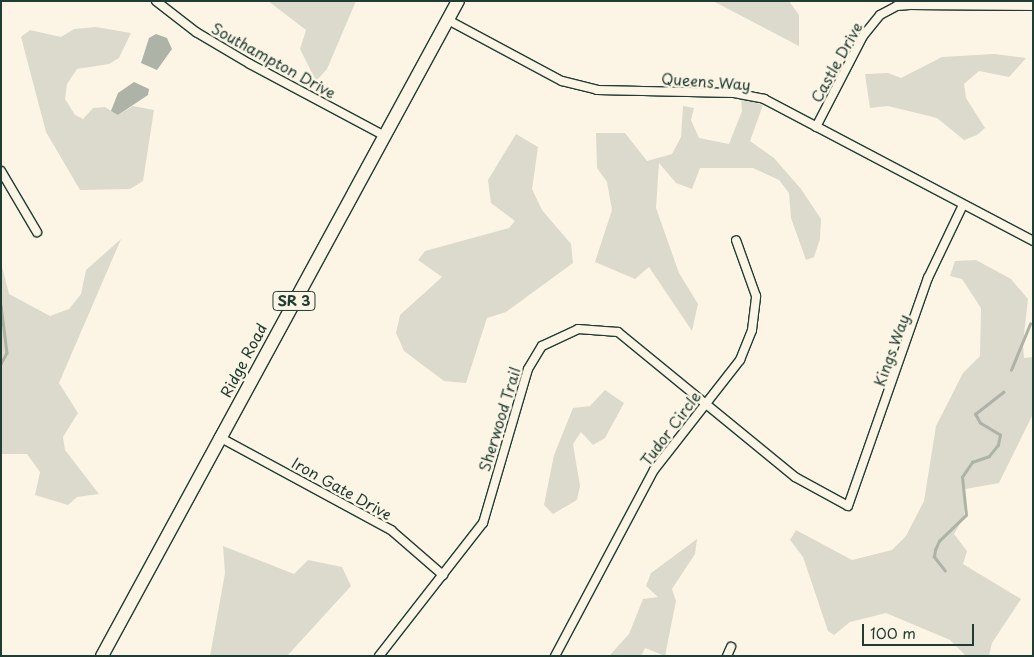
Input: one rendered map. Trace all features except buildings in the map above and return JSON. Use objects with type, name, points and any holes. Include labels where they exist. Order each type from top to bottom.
[{"type":"main road","name":"Ridge Road","points":[[102,656],[383,135],[458,1]]},
{"type":"street","name":"Southampton Drive","points":[[156,1],[242,60],[383,135]]},
{"type":"street","name":"Castle Drive","points":[[816,127],[863,36],[880,15],[896,6],[1033,6]]},
{"type":"street","name":"Queens Way","points":[[448,20],[562,81],[597,90],[734,93],[764,99],[1033,241]]},
{"type":"street","points":[[1,171],[37,232]]},
{"type":"street","name":"Kings Way","points":[[848,506],[928,278],[963,205]]},
{"type":"street","name":"Tudor Circle","points":[[555,656],[654,470],[740,360],[752,330],[756,296],[736,240]]},
{"type":"street","name":"Sherwood Trail","points":[[379,656],[483,523],[528,369],[542,346],[578,329],[618,332],[795,476],[848,506]]},
{"type":"street","name":"Iron Gate Drive","points":[[220,437],[391,530],[443,575]]},
{"type":"street","points":[[727,656],[731,647]]},
{"type":"shaded area","points":[[268,1],[356,1],[327,69],[316,81],[300,49],[306,30]]},
{"type":"shaded area","points":[[713,1],[789,1],[799,15],[799,46]]},
{"type":"shaded area","points":[[96,27],[131,33],[119,58],[109,64],[77,69],[67,84],[65,99],[75,115],[83,119],[93,108],[105,107],[118,115],[133,106],[154,110],[143,181],[130,189],[80,190],[46,132],[21,37],[30,30],[61,37],[74,29]]},
{"type":"shaded area","points":[[156,34],[167,38],[172,49],[157,70],[141,63],[149,38]]},
{"type":"shaded area","points":[[994,54],[1026,58],[1009,77],[979,71],[964,84],[966,98],[985,128],[977,135],[964,140],[937,118],[888,106],[870,108],[865,74],[888,73],[901,78],[942,57]]},
{"type":"shaded area","points":[[134,82],[149,89],[148,95],[118,115],[111,111],[118,93]]},
{"type":"shaded area","points":[[741,98],[763,105],[750,141],[774,158],[801,189],[821,219],[820,239],[814,257],[806,260],[791,218],[789,193],[779,180],[753,168],[700,168],[692,189],[676,183],[659,163],[656,208],[679,273],[698,304],[692,331],[649,267],[635,279],[595,262],[612,210],[607,182],[597,168],[596,133],[625,133],[647,161],[672,154],[681,137],[683,106],[694,108],[691,120],[699,138],[729,144],[742,111]]},
{"type":"shaded area","points":[[516,134],[538,147],[532,189],[542,210],[571,244],[573,263],[506,312],[487,318],[466,383],[444,381],[404,351],[396,333],[400,315],[442,277],[418,260],[425,251],[509,228],[515,221],[491,203],[488,180]]},
{"type":"shaded area","points":[[121,239],[59,383],[78,413],[63,437],[65,450],[99,494],[77,497],[68,505],[35,495],[40,472],[27,454],[1,454],[1,263],[9,294],[50,316],[69,309],[81,294],[86,270]]},
{"type":"shaded area","points":[[976,260],[1011,279],[1028,299],[1023,344],[1024,358],[1033,357],[1033,414],[999,483],[965,489],[964,517],[954,534],[967,551],[963,564],[1021,599],[992,643],[989,656],[966,656],[950,640],[886,613],[850,622],[834,635],[828,631],[803,557],[790,540],[796,530],[852,560],[892,550],[906,536],[924,501],[936,426],[963,373],[980,356],[981,308],[962,279],[950,276],[955,261]]},
{"type":"shaded area","points":[[605,390],[624,403],[605,438],[593,445],[581,432],[573,444],[580,486],[577,500],[553,514],[544,505],[554,455],[573,408],[590,406]]},
{"type":"shaded area","points":[[697,539],[695,554],[672,589],[676,601],[665,656],[645,648],[641,656],[609,656],[629,634],[643,599],[658,597],[646,586],[651,573]]},
{"type":"shaded area","points":[[223,546],[294,574],[308,560],[342,567],[351,586],[287,656],[210,656],[225,573]]},
{"type":"waterway","points":[[1,305],[7,353],[1,364]]},
{"type":"waterway","points":[[1011,370],[1030,324]]},
{"type":"waterway","points":[[945,571],[934,557],[935,550],[939,541],[966,515],[962,477],[972,462],[989,456],[998,445],[1000,435],[980,423],[975,414],[1003,392]]}]
